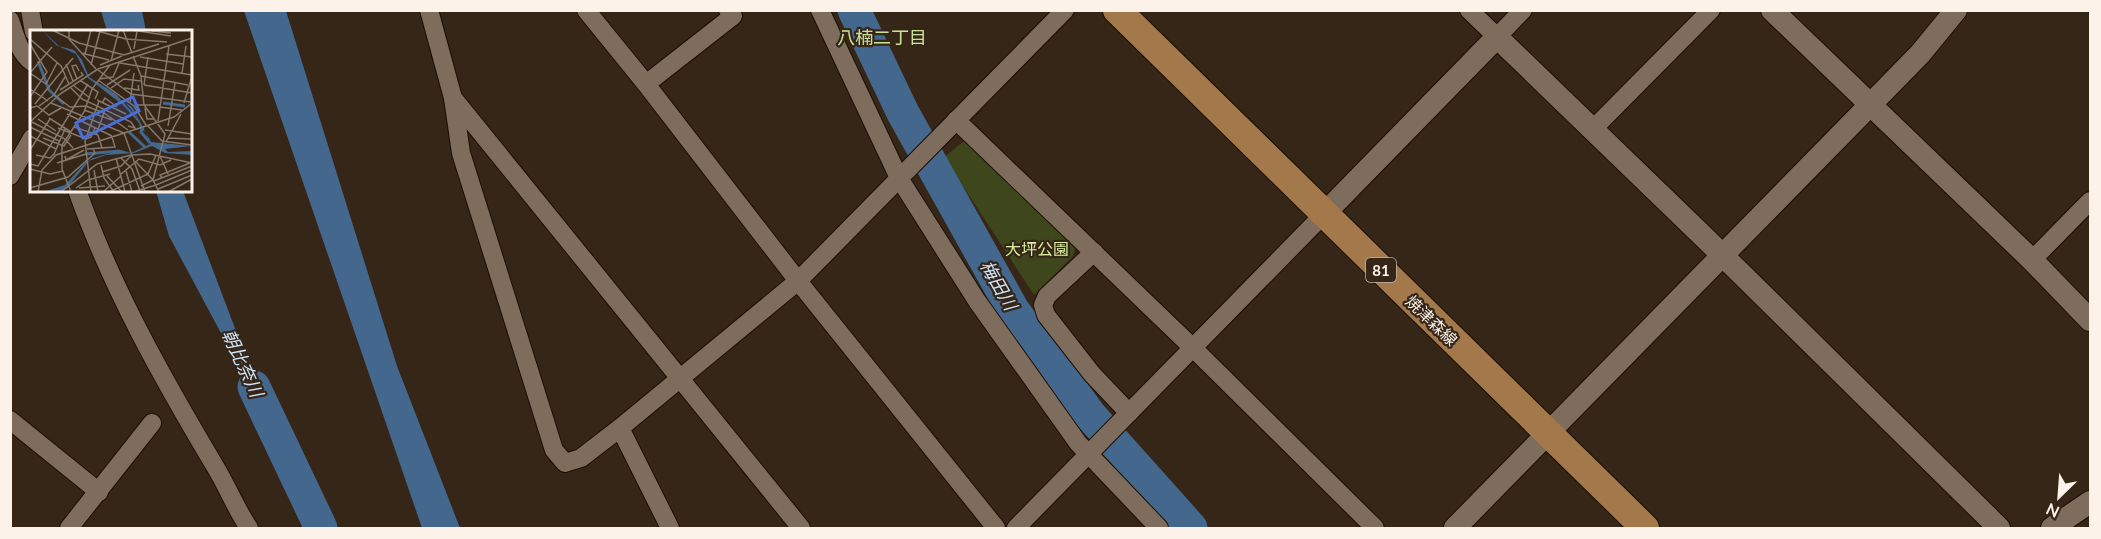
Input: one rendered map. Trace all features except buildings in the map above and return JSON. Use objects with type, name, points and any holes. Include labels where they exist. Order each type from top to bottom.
[{"type":"main road","name":"焼津森線","points":[[1117,10],[1645,528]]},
{"type":"street","points":[[30,10],[34,30]]},
{"type":"street","points":[[429,10],[453,98],[461,153],[554,450],[565,463],[580,458],[620,428],[798,281],[1065,10]]},
{"type":"street","points":[[586,10],[798,281],[996,528]]},
{"type":"street","points":[[820,10],[904,174],[977,301],[1092,451],[1159,528]]},
{"type":"street","points":[[1469,10],[1999,528]]},
{"type":"street","points":[[1016,528],[1523,10]]},
{"type":"street","points":[[1593,129],[1711,10]]},
{"type":"street","points":[[1772,10],[2032,260],[2091,320]]},
{"type":"street","points":[[1455,528],[1920,54],[1956,10]]},
{"type":"street","points":[[646,84],[734,12]]},
{"type":"street","points":[[10,20],[22,52],[30,60]]},
{"type":"street","points":[[453,98],[801,528]]},
{"type":"street","points":[[952,124],[1094,252],[1375,528]]},
{"type":"street","points":[[10,176],[30,141]]},
{"type":"street","points":[[78,192],[95,238],[133,321],[163,380],[224,481],[241,525]]},
{"type":"street","points":[[2032,260],[2091,201]]},
{"type":"street","points":[[1094,252],[1047,296],[1043,305],[1046,315],[1070,349],[1126,415]]},
{"type":"street","points":[[10,420],[99,492]]},
{"type":"street","points":[[69,528],[152,423]]},
{"type":"street","points":[[620,428],[670,528]]},
{"type":"street","points":[[2052,528],[2091,502]]},
{"type":"green space","name":"大坪公園","points":[[967,139],[1075,248],[1073,256],[1034,295],[944,157]]},
{"type":"water","points":[[101,11],[142,11],[146,30],[107,30]]},
{"type":"water","points":[[244,11],[286,11],[397,366],[460,528],[422,528]]},
{"type":"water","points":[[156,192],[183,192],[275,434],[169,236]]},
{"type":"waterway","name":"梅田川","points":[[854,10],[903,113],[1013,310],[1090,415],[1191,528]]},
{"type":"waterway","name":"朝比奈川","points":[[254,387],[321,528]]},
{"type":"district","name":"八楠二丁目","points":[[882,37]]}]
